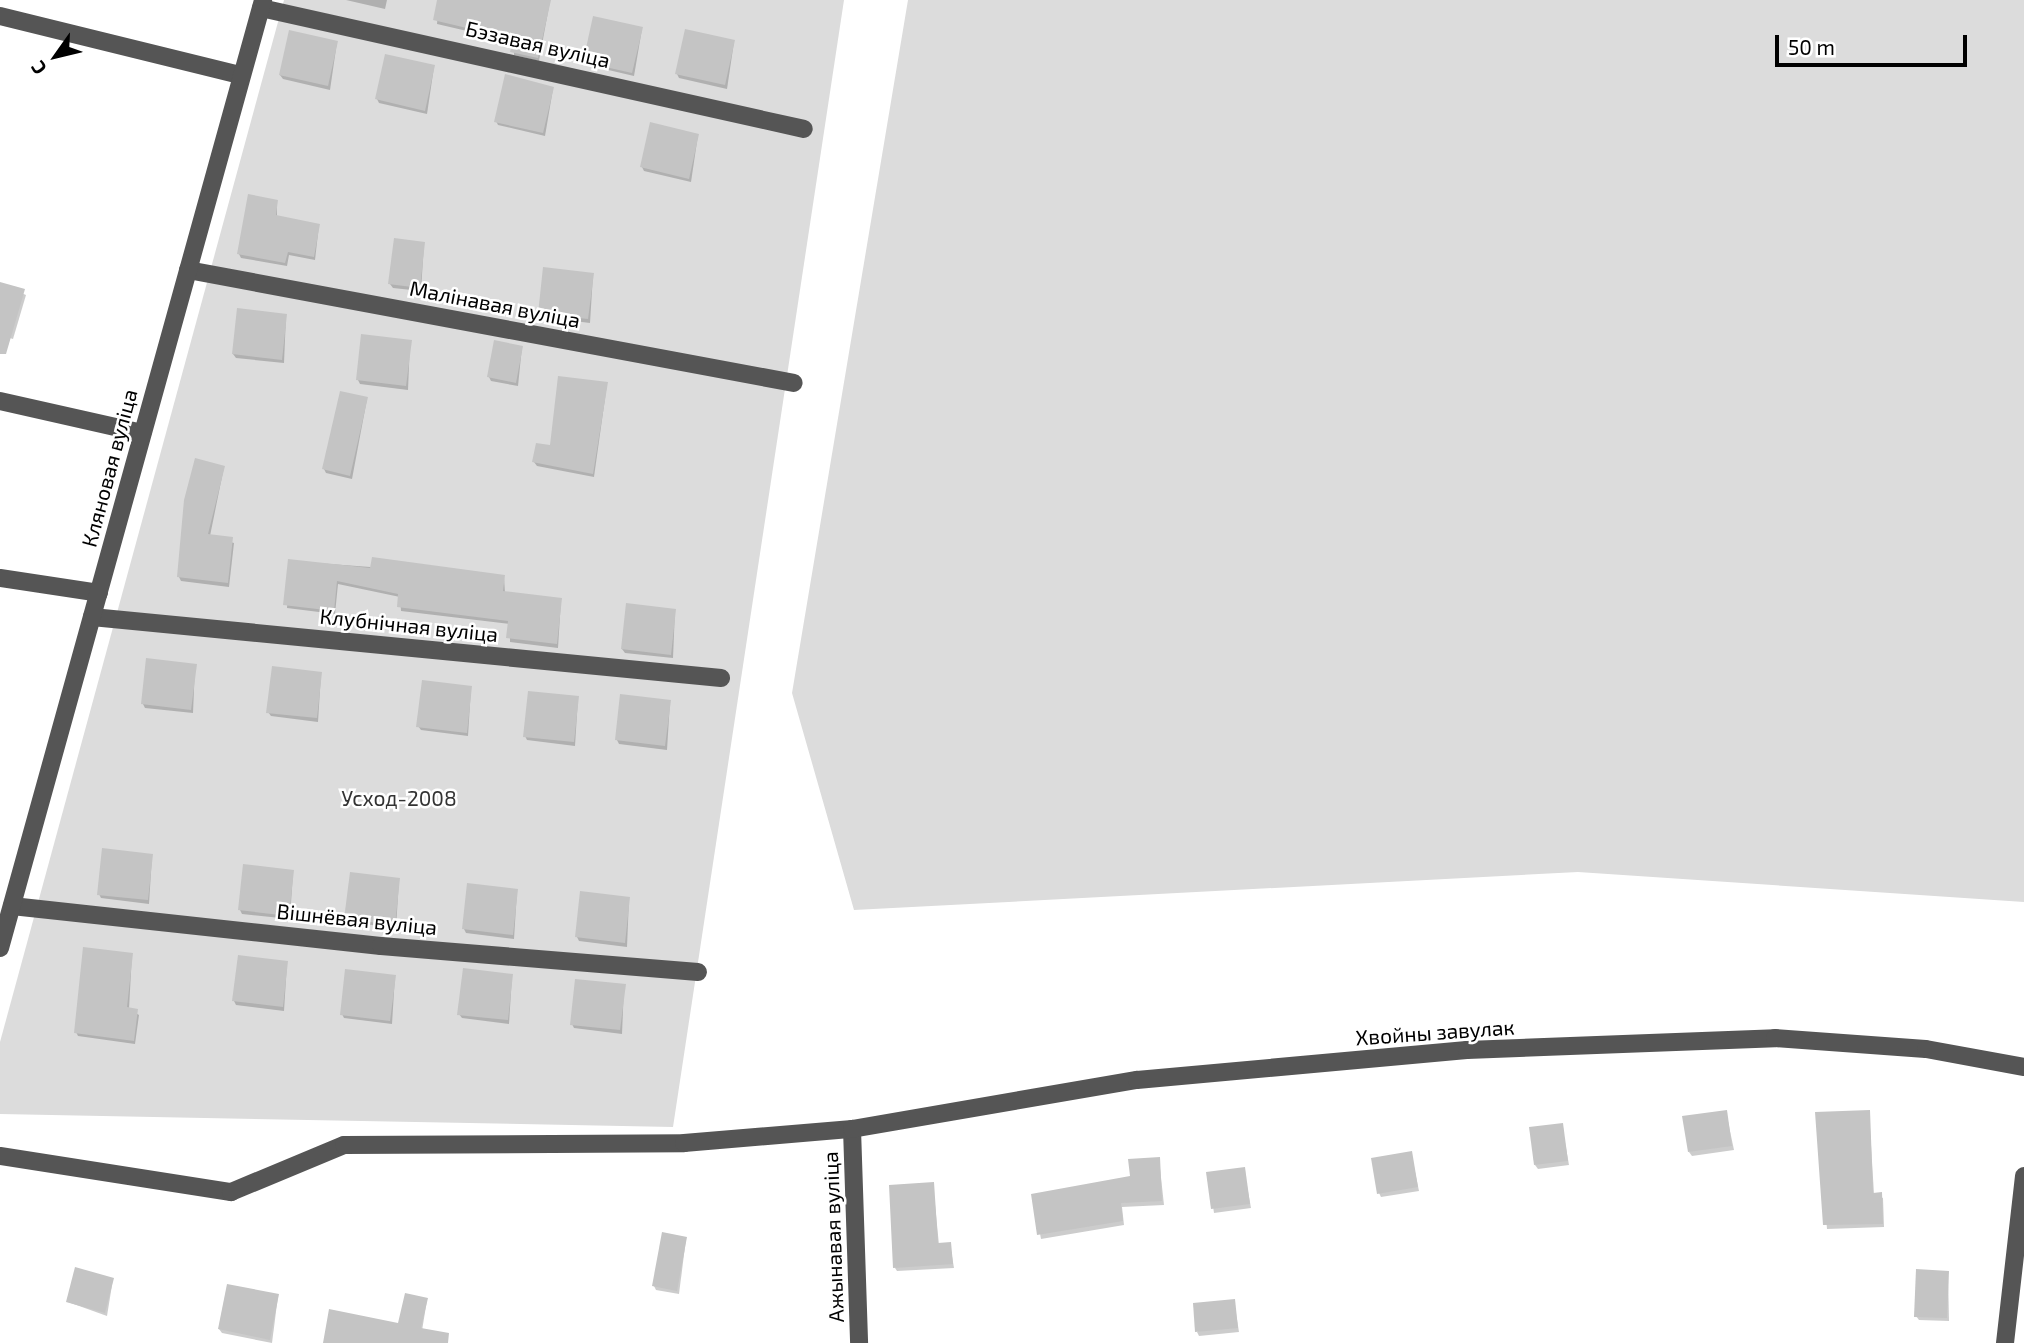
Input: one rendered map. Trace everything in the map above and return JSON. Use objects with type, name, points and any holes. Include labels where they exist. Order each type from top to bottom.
[{"type":"street","name":"Кляновая вуліца","points":[[0,948],[262,4]]},
{"type":"street","name":"Бэзавая вуліца","points":[[262,4],[804,130]]},
{"type":"street","points":[[0,16],[241,75]]},
{"type":"street","name":"Малінавая вуліца","points":[[188,270],[794,383]]},
{"type":"street","points":[[0,401],[142,433]]},
{"type":"street","points":[[0,579],[99,593]]},
{"type":"street","name":"Клубнічная вуліца","points":[[92,617],[722,678]]},
{"type":"street","name":"Вішнёвая вуліца","points":[[12,906],[381,946],[698,972]]},
{"type":"street","name":"Хвойны завулак","points":[[0,1156],[232,1192],[344,1144],[684,1143],[852,1129],[1137,1080],[1467,1050],[1775,1038],[1926,1049],[2024,1067]]},
{"type":"street","name":"Ажынавая вуліца","points":[[852,1129],[859,1343]]},
{"type":"street","points":[[2005,1343],[2024,1176]]},
{"type":"green space","name":"Усход-2008","points":[[284,0],[844,0],[673,1127],[0,1114],[0,1042]]},
{"type":"green space","points":[[908,0],[2024,0],[2024,902],[1578,872],[854,910],[792,693]]},
{"type":"building","points":[[437,0],[551,0],[538,58],[510,52],[513,39],[433,20]]},
{"type":"building","points":[[593,16],[643,27],[632,73],[583,62]]},
{"type":"building","points":[[685,29],[735,40],[725,85],[675,74]]},
{"type":"building","points":[[289,30],[338,41],[328,86],[279,75]]},
{"type":"building","points":[[385,54],[435,65],[425,111],[375,99]]},
{"type":"building","points":[[505,74],[554,87],[543,133],[494,122]]},
{"type":"building","points":[[650,122],[699,134],[689,179],[640,167]]},
{"type":"building","points":[[248,194],[278,200],[276,215],[320,224],[314,257],[288,252],[285,263],[237,254]]},
{"type":"building","points":[[394,238],[425,242],[420,288],[388,284]]},
{"type":"building","points":[[543,267],[594,273],[588,319],[538,314]]},
{"type":"building","points":[[0,282],[25,289],[6,354],[0,354]]},
{"type":"building","points":[[237,308],[287,314],[282,360],[232,354]]},
{"type":"building","points":[[361,334],[412,340],[406,386],[356,380]]},
{"type":"building","points":[[494,340],[523,346],[516,383],[487,377]]},
{"type":"building","points":[[558,376],[608,382],[593,474],[532,462],[536,443],[550,445]]},
{"type":"building","points":[[340,391],[368,397],[350,476],[322,469]]},
{"type":"building","points":[[195,458],[225,466],[208,534],[233,537],[228,583],[177,577],[184,500]]},
{"type":"building","points":[[372,557],[505,575],[503,591],[562,598],[557,644],[506,638],[508,621],[397,607],[398,594],[337,581],[334,611],[283,605],[288,559],[370,568]]},
{"type":"building","points":[[626,603],[676,609],[671,655],[621,649]]},
{"type":"building","points":[[146,658],[197,664],[191,710],[141,704]]},
{"type":"building","points":[[272,666],[322,672],[317,718],[266,713]]},
{"type":"building","points":[[422,680],[472,686],[467,733],[416,727]]},
{"type":"building","points":[[528,691],[579,696],[574,742],[523,737]]},
{"type":"building","points":[[620,694],[671,700],[665,746],[615,740]]},
{"type":"building","points":[[102,848],[153,854],[148,900],[97,895]]},
{"type":"building","points":[[243,864],[294,870],[289,916],[238,910]]},
{"type":"building","points":[[350,872],[400,878],[395,925],[344,919]]},
{"type":"building","points":[[467,883],[518,889],[513,935],[462,929]]},
{"type":"building","points":[[580,891],[630,897],[625,943],[575,937]]},
{"type":"building","points":[[83,947],[133,953],[127,1007],[138,1009],[134,1041],[74,1033]]},
{"type":"building","points":[[238,955],[288,961],[283,1007],[232,1001]]},
{"type":"building","points":[[463,968],[513,974],[508,1020],[457,1015]]},
{"type":"building","points":[[345,969],[396,975],[390,1021],[340,1015]]},
{"type":"building","points":[[575,979],[626,984],[620,1030],[570,1025]]},
{"type":"building","points":[[1727,1110],[1732,1146],[1688,1152],[1682,1116]]},
{"type":"building","points":[[1870,1110],[1873,1193],[1882,1192],[1883,1224],[1823,1225],[1815,1112]]},
{"type":"building","points":[[1563,1123],[1568,1161],[1534,1165],[1529,1127]]},
{"type":"building","points":[[1412,1151],[1418,1187],[1377,1194],[1371,1158]]},
{"type":"building","points":[[1160,1157],[1162,1201],[1121,1203],[1123,1221],[1037,1235],[1031,1194],[1130,1176],[1128,1159]]},
{"type":"building","points":[[1245,1167],[1250,1204],[1211,1209],[1206,1172]]},
{"type":"building","points":[[934,1182],[938,1243],[951,1242],[953,1264],[893,1268],[889,1185]]},
{"type":"building","points":[[662,1232],[687,1237],[677,1291],[652,1286]]},
{"type":"building","points":[[75,1267],[114,1278],[105,1313],[66,1302]]},
{"type":"building","points":[[1916,1269],[1949,1271],[1947,1318],[1914,1317]]},
{"type":"building","points":[[227,1284],[279,1294],[270,1340],[218,1329]]},
{"type":"building","points":[[405,1293],[428,1298],[421,1328],[449,1333],[448,1343],[323,1343],[329,1309],[398,1323]]},
{"type":"building","points":[[1235,1299],[1238,1328],[1195,1332],[1193,1303]]}]
